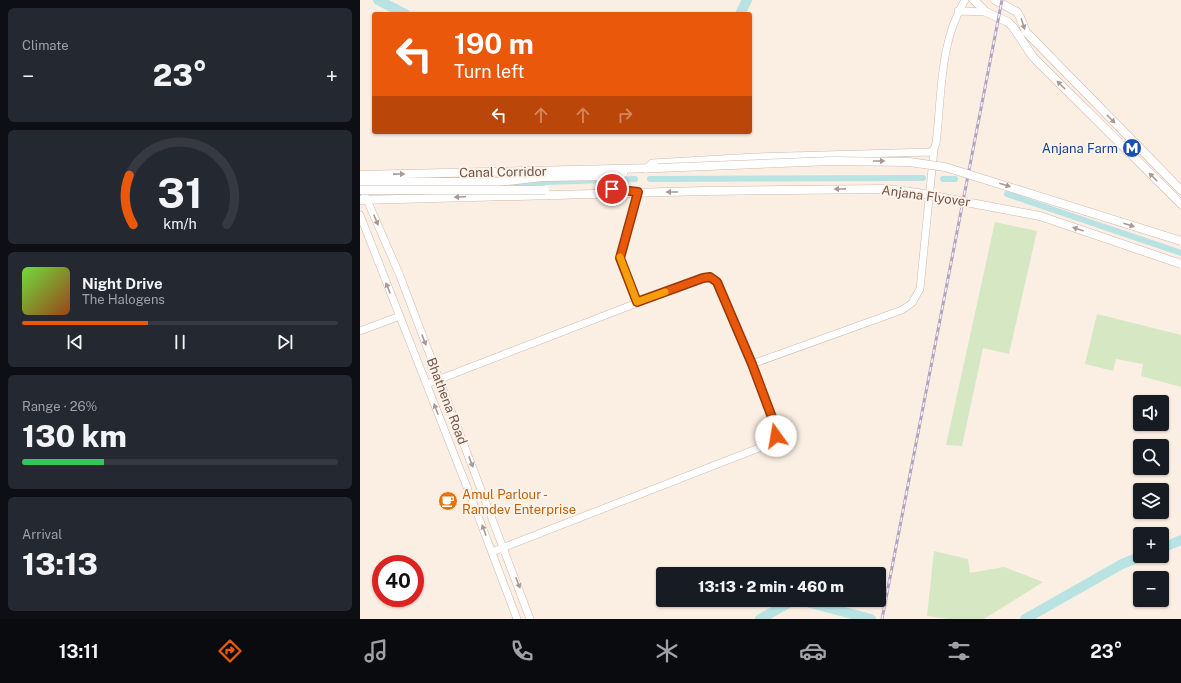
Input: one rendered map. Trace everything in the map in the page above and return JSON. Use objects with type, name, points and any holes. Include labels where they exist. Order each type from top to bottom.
[{"type":"main road","points":[[974,0],[986,12],[1008,22],[1033,57],[1181,204]]},
{"type":"main road","points":[[995,0],[1016,12],[1020,17],[1026,32],[1181,190]]},
{"type":"main road","name":"Anjana Flyover","points":[[646,169],[831,161],[927,163],[945,167],[1181,241]]},
{"type":"main road","name":"Canal Corridor","points":[[360,175],[646,169]]},
{"type":"main road","points":[[360,183],[498,182],[543,178],[611,176],[634,170]]},
{"type":"main road","points":[[360,190],[612,189],[629,192]]},
{"type":"main road","name":"Anjana Flyover","points":[[629,192],[887,189],[918,193],[1040,216],[1181,264]]},
{"type":"main road","points":[[364,200],[629,192]]},
{"type":"street","points":[[752,364],[902,310],[912,303],[917,297],[922,284],[934,149],[946,46],[958,11],[965,0]]},
{"type":"street","points":[[958,11],[986,12]]},
{"type":"street","points":[[646,169],[652,163],[756,157],[925,152],[934,149]]},
{"type":"street","name":"Bhathena Road","points":[[360,183],[364,200],[400,276],[530,619]]},
{"type":"street","points":[[637,302],[620,258],[638,192]]},
{"type":"street","name":"Bhathena Road","points":[[360,215],[427,384],[517,619]]},
{"type":"street","points":[[427,384],[637,302],[703,278],[710,277],[717,282],[752,364],[776,428],[776,436],[772,442],[492,552]]},
{"type":"street","points":[[360,331],[400,316]]},
{"type":"green space","points":[[995,222],[1037,231],[1009,354],[983,348],[962,446],[946,445]]},
{"type":"green space","points":[[1097,314],[1181,335],[1181,387],[1141,376],[1143,364],[1116,359],[1113,371],[1085,364]]},
{"type":"green space","points":[[934,551],[968,559],[970,573],[1004,567],[1043,582],[984,619],[949,619],[927,616]]},
{"type":"waterway","points":[[378,0],[401,12]]},
{"type":"waterway","points":[[741,12],[747,0]]},
{"type":"waterway","points":[[650,179],[923,178]]},
{"type":"waterway","points":[[516,183],[635,179]]},
{"type":"waterway","points":[[943,179],[955,179]]},
{"type":"waterway","points":[[1007,194],[1181,253]]},
{"type":"waterway","points":[[1169,545],[1181,540]]},
{"type":"waterway","points":[[1025,619],[1122,564],[1133,560]]},
{"type":"waterway","points":[[760,619],[781,607]]},
{"type":"waterway","points":[[826,607],[871,619]]},
{"type":"railway","points":[[882,619],[1002,0]]},
{"type":"slow traffic","points":[[620,257],[620,261],[637,302],[665,292]]},
{"type":"place","name":"Anjana Farm","points":[[1132,148]]},
{"type":"place","name":"Amul Parlour - Ramdev Enterprise","points":[[448,501]]},
{"type":"route","points":[[612,189],[638,192],[620,258],[637,302],[703,278],[710,277],[714,279],[717,282],[752,364],[776,428],[776,436]]}]
